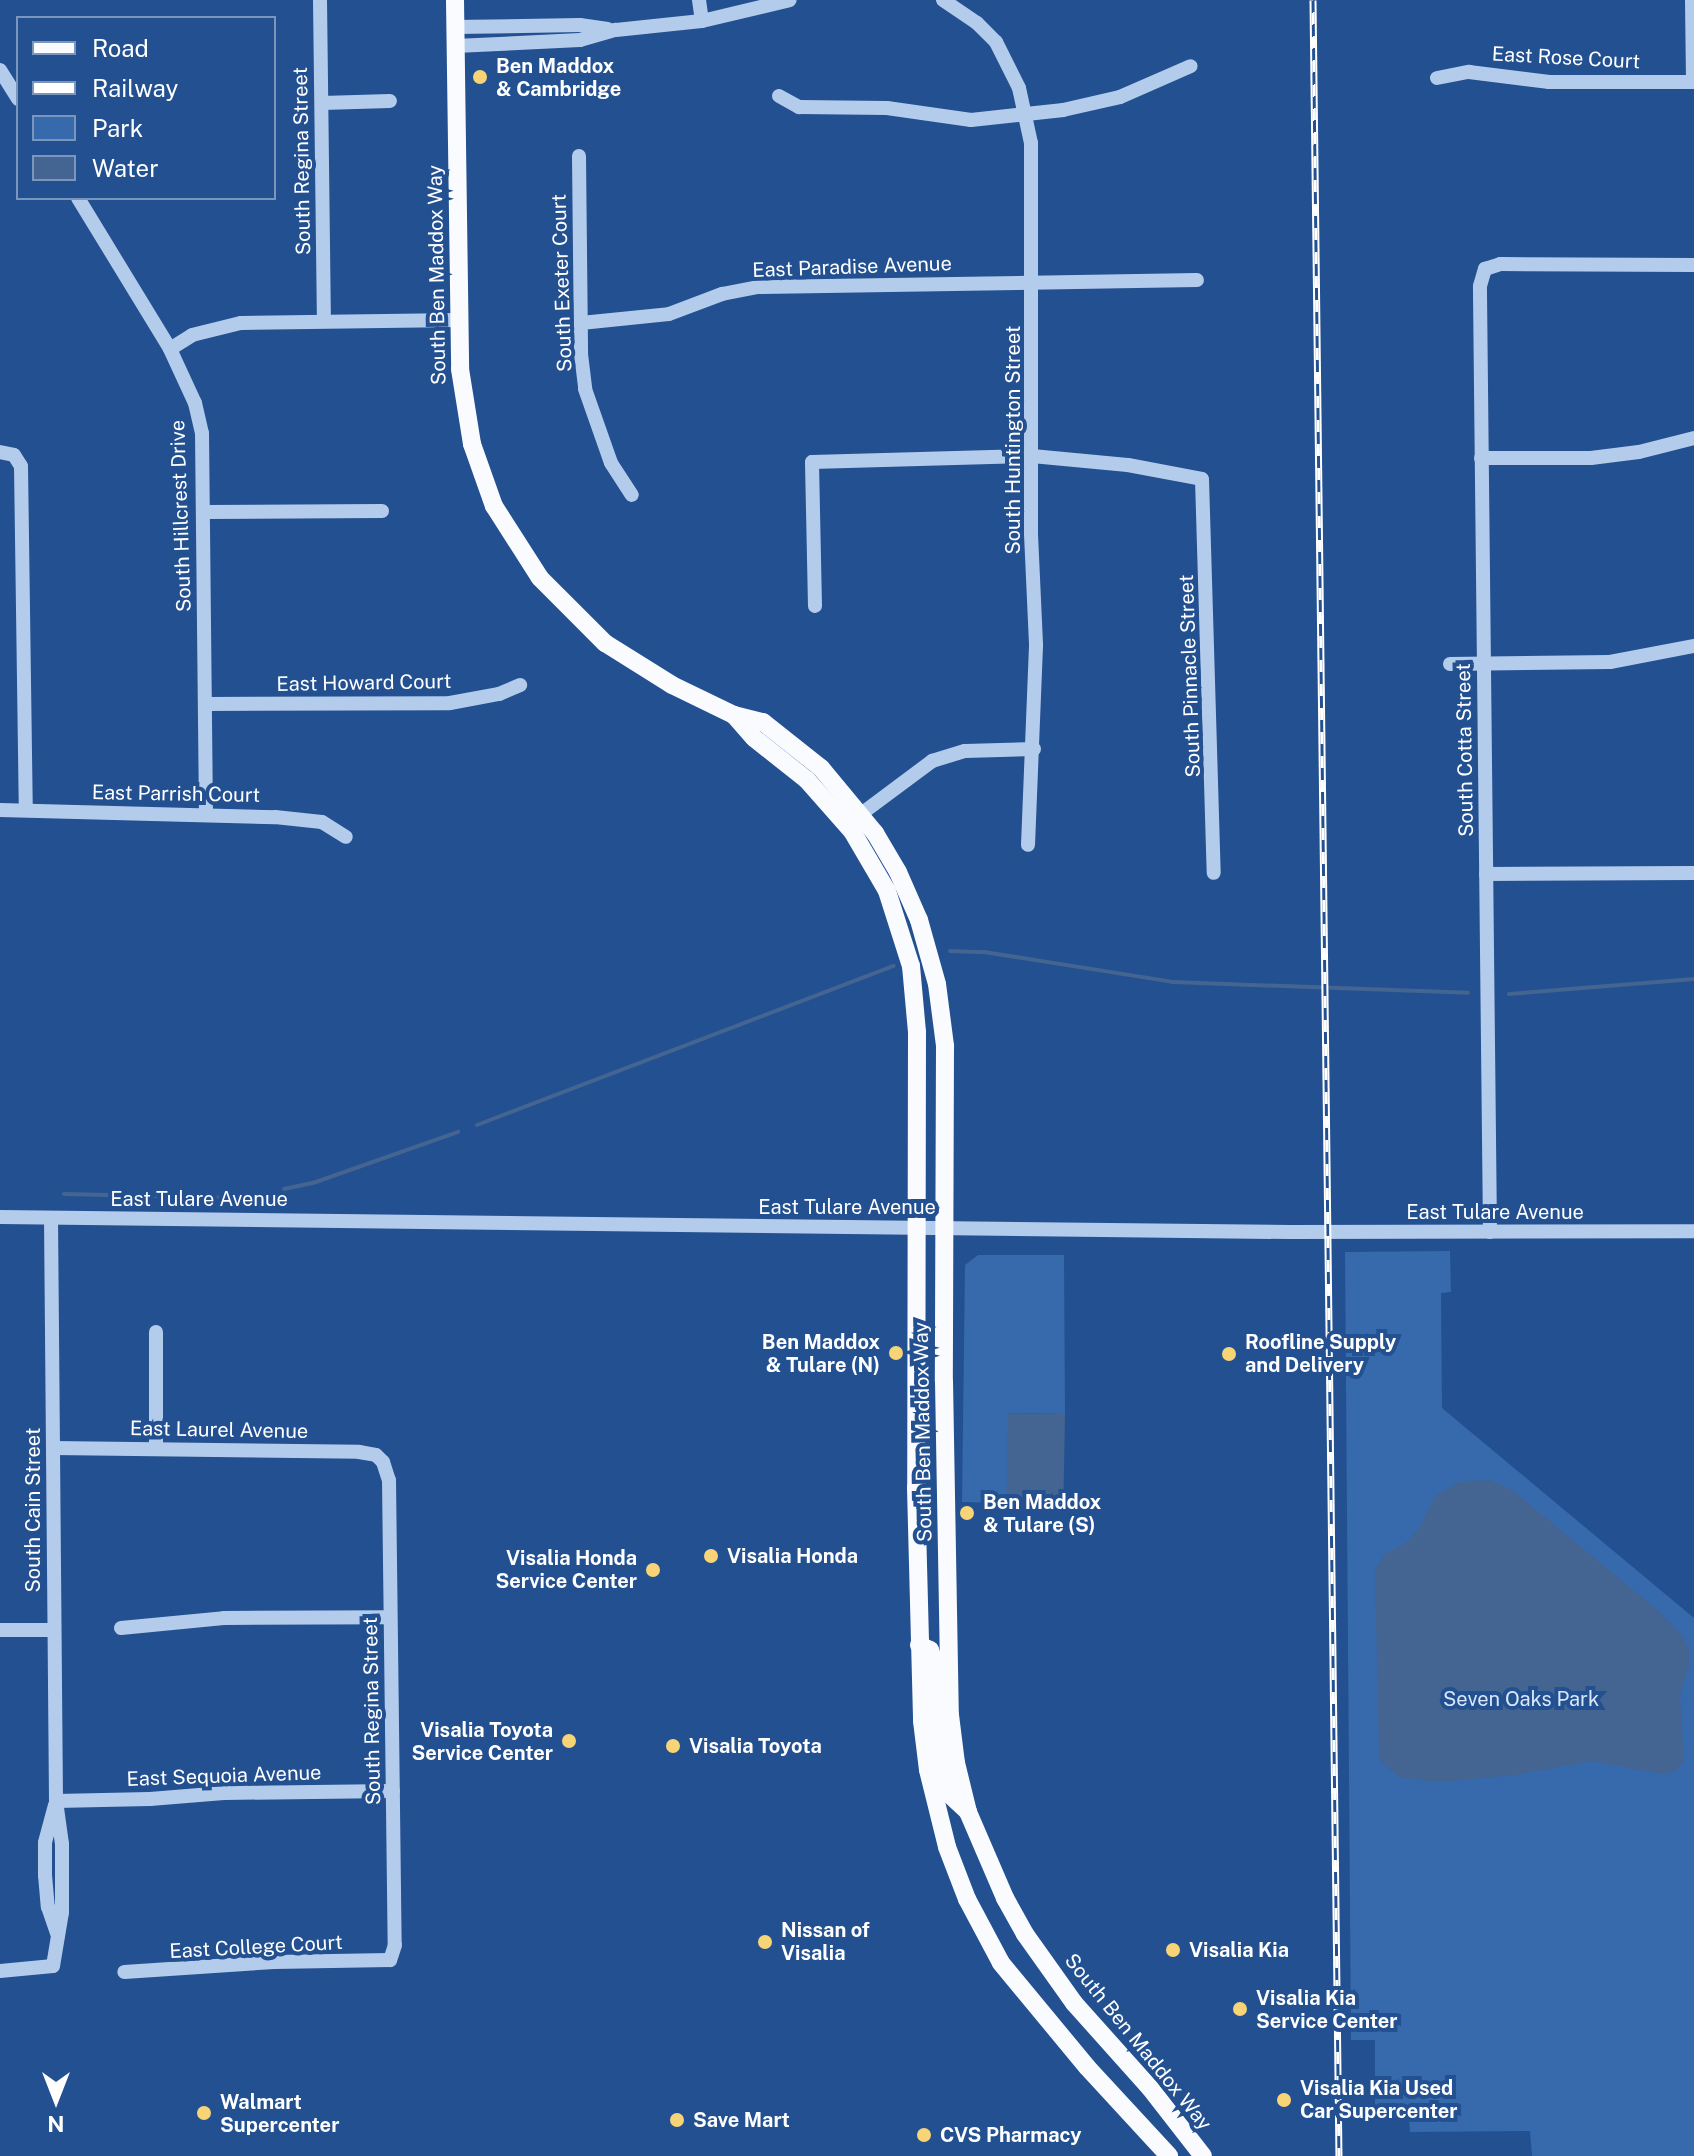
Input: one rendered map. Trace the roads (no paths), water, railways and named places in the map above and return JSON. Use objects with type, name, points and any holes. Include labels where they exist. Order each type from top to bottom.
[{"type":"main road","name":"South Ben Maddox Way","points":[[455,0],[458,320],[462,395],[472,444],[490,496],[526,558],[558,600],[605,643],[656,677],[734,715],[763,722],[789,740],[827,774],[861,814],[905,886],[937,984],[945,1046],[943,1227],[950,1715],[968,1812],[1005,1898],[1025,1934],[1074,2003],[1150,2088],[1203,2156]]},
{"type":"main road","name":"South Ben Maddox Way","points":[[734,715],[754,738],[807,780],[839,814],[873,865],[899,920],[911,966],[917,1032],[915,1227],[919,1645],[928,1770],[947,1847],[967,1899],[1001,1963],[1087,2067],[1169,2156]]},
{"type":"main road","points":[[919,1645],[930,1650],[933,1659],[935,1703],[947,1787],[953,1801],[968,1812]]},
{"type":"street","name":"South Regina Street","points":[[320,0],[324,321]]},
{"type":"street","points":[[699,0],[702,21]]},
{"type":"street","points":[[455,36],[559,43],[616,30],[702,21],[790,0]]},
{"type":"street","points":[[943,0],[963,5]]},
{"type":"street","points":[[1692,0],[1694,82]]},
{"type":"street","name":"South Huntington Street","points":[[963,5],[996,42],[1027,115],[1031,143],[1034,749],[1028,845]]},
{"type":"street","points":[[779,96],[799,107],[874,107],[971,120],[1027,115],[1120,97],[1191,66]]},
{"type":"street","points":[[0,70],[16,96]]},
{"type":"street","name":"East Rose Court","points":[[1437,78],[1469,72],[1549,82],[1694,82]]},
{"type":"street","points":[[322,103],[390,101]]},
{"type":"street","name":"South Exeter Court","points":[[579,156],[585,389],[611,463],[632,495]]},
{"type":"street","name":"South Hillcrest Drive","points":[[79,200],[170,349],[195,403],[202,433],[206,815]]},
{"type":"street","name":"South Cotta Street","points":[[1490,1232],[1480,286],[1485,269],[1500,264],[1694,265]]},
{"type":"street","name":"East Paradise Avenue","points":[[581,323],[669,314],[722,294],[759,287],[1197,280]]},
{"type":"street","points":[[170,349],[192,335],[241,323],[458,320]]},
{"type":"street","points":[[1481,458],[1591,458],[1639,452],[1694,438]]},
{"type":"street","points":[[7,454],[21,466],[26,809]]},
{"type":"street","points":[[815,606],[812,462],[1032,456]]},
{"type":"street","name":"South Pinnacle Street","points":[[1032,456],[1128,465],[1202,479],[1214,873]]},
{"type":"street","points":[[204,512],[382,511]]},
{"type":"street","points":[[1450,664],[1610,662],[1694,646]]},
{"type":"street","name":"East Howard Court","points":[[206,704],[450,703],[499,694],[520,685]]},
{"type":"street","points":[[861,814],[932,761],[965,751],[1034,749]]},
{"type":"street","name":"East Parrish Court","points":[[0,810],[206,815],[322,822],[346,837]]},
{"type":"street","points":[[1486,874],[1694,873]]},
{"type":"street","name":"East Tulare Avenue","points":[[0,1217],[1490,1232],[1694,1231]]},
{"type":"street","name":"South Cain Street","points":[[0,1971],[45,1970],[53,1966],[57,1935],[48,1907],[45,1875],[45,1843],[56,1801],[51,1218]]},
{"type":"street","points":[[156,1332],[156,1449]]},
{"type":"street","name":"East Laurel Avenue","points":[[53,1448],[359,1452],[376,1455],[383,1462]]},
{"type":"street","name":"South Regina Street","points":[[383,1462],[389,1480],[395,1945],[390,1960]]},
{"type":"street","points":[[121,1628],[224,1618],[390,1617]]},
{"type":"street","points":[[0,1630],[54,1630]]},
{"type":"street","name":"East Sequoia Avenue","points":[[56,1801],[150,1799],[224,1793],[393,1791]]},
{"type":"street","name":"East College Court","points":[[124,1972],[274,1962],[390,1960]]},
{"type":"water","points":[[1008,1413],[1065,1414],[1064,1498],[1007,1497]]},
{"type":"water","points":[[1490,1480],[1512,1490],[1661,1613],[1682,1635],[1689,1649],[1689,1665],[1680,1695],[1684,1762],[1675,1771],[1662,1774],[1592,1761],[1515,1775],[1438,1782],[1398,1777],[1379,1759],[1375,1570],[1384,1555],[1406,1543],[1420,1527],[1435,1496],[1460,1482]]},
{"type":"waterway","points":[[950,951],[984,952],[1173,982],[1468,993]]},
{"type":"waterway","points":[[477,1125],[894,966]]},
{"type":"waterway","points":[[1509,994],[1694,979]]},
{"type":"waterway","points":[[284,1189],[313,1183],[458,1132]]},
{"type":"waterway","points":[[64,1194],[243,1198],[261,1194]]},
{"type":"railway","points":[[1313,0],[1339,2156]]},
{"type":"place","name":"Ben Maddox & Cambridge","points":[[480,77]]},
{"type":"place","name":"Ben Maddox & Tulare (N)","points":[[896,1353]]},
{"type":"place","name":"Roofline Supply and Delivery","points":[[1229,1354]]},
{"type":"place","name":"Ben Maddox & Tulare (S)","points":[[967,1513]]},
{"type":"place","name":"Visalia Honda","points":[[711,1556]]},
{"type":"place","name":"Visalia Honda Service Center","points":[[653,1570]]},
{"type":"place","name":"Visalia Toyota Service Center","points":[[569,1741]]},
{"type":"place","name":"Visalia Toyota","points":[[673,1746]]},
{"type":"place","name":"Nissan of Visalia","points":[[765,1942]]},
{"type":"place","name":"Visalia Kia","points":[[1173,1950]]},
{"type":"place","name":"Visalia Kia Service Center","points":[[1240,2009]]},
{"type":"place","name":"Visalia Kia Used Car Supercenter","points":[[1284,2100]]},
{"type":"place","name":"Walmart Supercenter","points":[[204,2113]]},
{"type":"place","name":"Save Mart","points":[[677,2120]]},
{"type":"place","name":"CVS Pharmacy","points":[[924,2135]]},
{"type":"park label","name":"Seven Oaks Park","points":[[1521,1699]]}]
